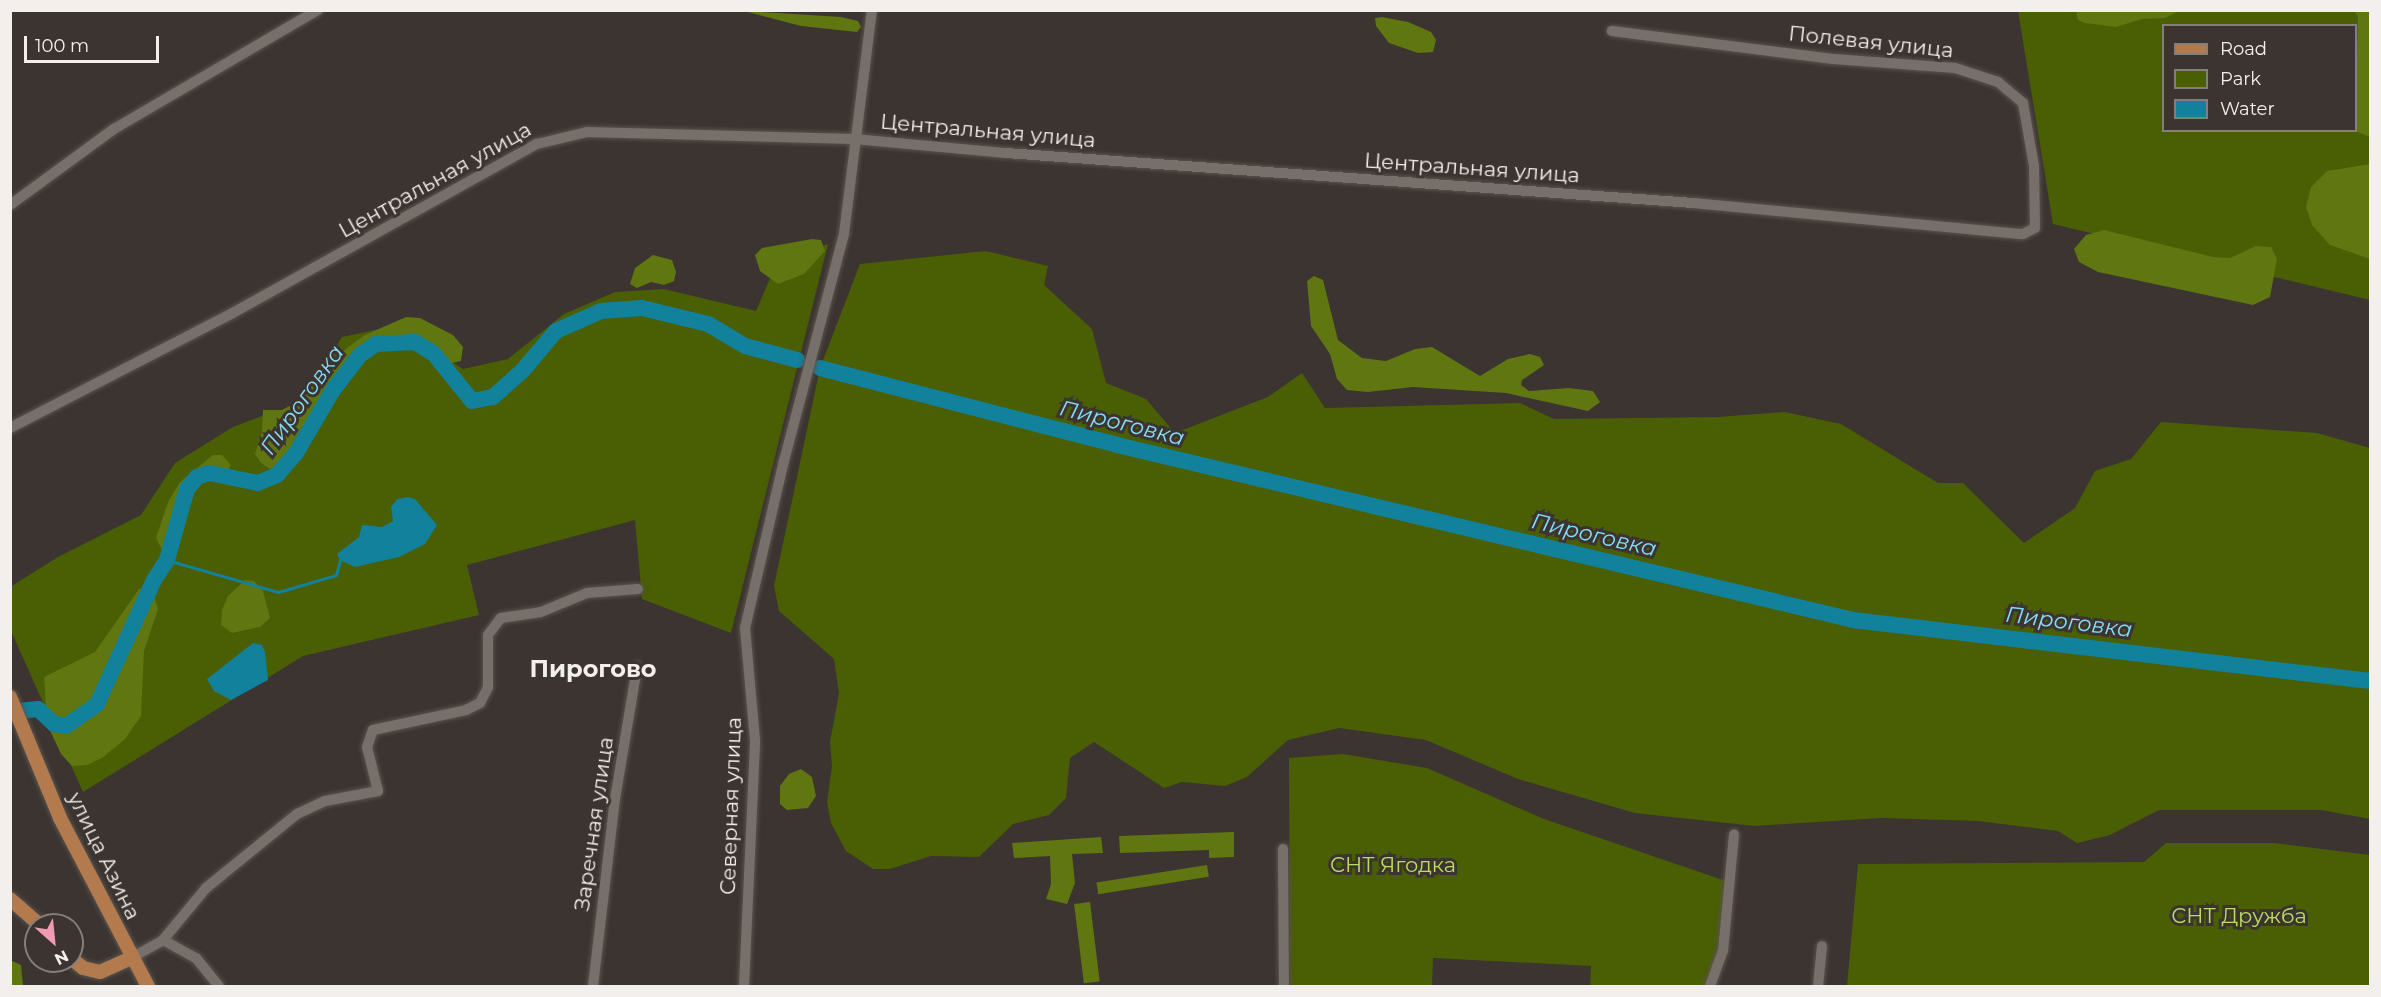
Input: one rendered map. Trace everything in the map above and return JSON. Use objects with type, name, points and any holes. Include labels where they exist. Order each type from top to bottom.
[{"type":"main road","name":"улица Азина","points":[[10,697],[60,818],[148,987]]},
{"type":"main road","points":[[10,899],[26,913]]},
{"type":"main road","points":[[84,968],[100,972],[131,958]]},
{"type":"street","points":[[10,205],[114,129],[318,10]]},
{"type":"street","name":"Северная улица","points":[[744,987],[755,740],[745,628],[784,461],[844,234],[872,10]]},
{"type":"street","name":"Полевая улица","points":[[1612,32],[1833,59],[1955,68],[1998,82],[2023,103],[2034,166],[2037,224],[2032,231]]},
{"type":"street","name":"Центральная улица","points":[[10,428],[231,314],[558,136],[587,132],[707,132],[855,139],[1018,154],[1692,203],[2023,234],[2032,231]]},
{"type":"street","points":[[131,958],[163,940],[206,888],[297,814],[324,801],[378,791],[367,747],[373,730],[466,710],[480,703],[488,687],[488,634],[501,618],[541,612],[588,594],[638,589]]},
{"type":"street","name":"Заречная улица","points":[[593,987],[615,799],[637,667]]},
{"type":"street","points":[[1710,987],[1723,951],[1734,835]]},
{"type":"street","points":[[1282,849],[1284,987]]},
{"type":"street","points":[[163,940],[196,958],[219,987]]},
{"type":"street","points":[[1818,987],[1822,946]]},
{"type":"green space","points":[[2076,10],[2179,11],[2165,18],[2142,19],[2116,27],[2085,23],[2078,20]]},
{"type":"green space","points":[[744,11],[841,17],[858,21],[861,27],[857,32],[801,26]]},
{"type":"green space","points":[[2018,11],[2370,11],[2370,300],[2053,224]]},
{"type":"green space","points":[[2354,11],[2370,11],[2370,137],[2357,132],[2358,16]]},
{"type":"green space","points":[[1382,17],[1408,22],[1431,32],[1436,40],[1433,52],[1418,53],[1389,43],[1376,26],[1375,18]]},
{"type":"green space","points":[[2370,164],[2370,259],[2330,245],[2312,225],[2306,207],[2311,187],[2327,171]]},
{"type":"green space","points":[[2104,230],[2213,257],[2230,258],[2256,246],[2271,247],[2277,259],[2270,297],[2253,305],[2098,272],[2079,262],[2074,249],[2086,235]]},
{"type":"green space","points":[[812,239],[821,240],[825,251],[804,274],[778,284],[760,271],[755,255],[762,248]]},
{"type":"green space","points":[[828,244],[731,633],[642,599],[635,520],[467,565],[479,615],[303,656],[83,792],[11,631],[10,587],[58,557],[141,515],[175,463],[233,427],[272,412],[293,420],[342,337],[399,325],[463,369],[508,359],[564,314],[615,292],[664,289],[756,311],[777,262]]},
{"type":"green space","points":[[986,251],[1048,266],[1044,285],[1092,329],[1106,383],[1146,399],[1175,433],[1268,397],[1302,373],[1325,408],[1520,403],[1554,419],[1718,417],[1785,412],[1841,424],[1938,483],[1963,483],[2024,543],[2075,508],[2095,471],[2131,459],[2161,422],[2317,433],[2370,448],[2370,819],[2322,810],[2159,810],[2110,835],[2077,843],[2058,831],[1978,821],[1881,818],[1754,826],[1635,813],[1518,779],[1426,740],[1339,728],[1288,740],[1247,777],[1225,786],[1182,782],[1164,788],[1094,742],[1070,758],[1066,798],[1049,815],[1013,824],[979,857],[931,856],[890,869],[873,869],[846,851],[831,823],[827,802],[832,766],[830,742],[839,693],[834,659],[779,611],[774,586],[820,368],[860,264]]},
{"type":"green space","points":[[653,255],[672,260],[676,272],[674,281],[664,285],[651,282],[637,288],[630,284],[635,268]]},
{"type":"green space","points":[[1314,276],[1323,280],[1338,340],[1362,358],[1386,361],[1415,349],[1432,347],[1480,376],[1508,359],[1530,354],[1540,357],[1544,365],[1522,380],[1521,385],[1529,391],[1569,388],[1593,391],[1600,402],[1588,411],[1506,393],[1413,387],[1368,392],[1347,390],[1337,379],[1330,354],[1311,326],[1307,281]]},
{"type":"green space","points":[[406,317],[420,318],[453,335],[463,347],[461,361],[443,365],[436,362],[424,342],[413,338],[368,346],[340,370],[307,429],[279,466],[270,469],[261,463],[255,454],[262,432],[263,410],[282,410],[295,403],[347,348],[365,335]]},
{"type":"green space","points":[[213,455],[222,455],[231,465],[226,473],[196,485],[177,544],[171,550],[162,550],[156,538],[168,502],[180,482]]},
{"type":"green space","points":[[245,580],[254,581],[263,591],[270,618],[260,627],[232,633],[221,625],[222,610],[228,596]]},
{"type":"green space","points":[[139,589],[148,589],[154,596],[158,609],[144,651],[141,716],[125,739],[102,758],[87,765],[72,766],[61,754],[47,724],[44,677],[95,652]]},
{"type":"green space","name":"СНТ Ягодка","points":[[1343,754],[1427,768],[1544,819],[1726,881],[1717,955],[1706,986],[1590,986],[1591,966],[1433,958],[1432,986],[1290,986],[1289,758]]},
{"type":"green space","points":[[801,769],[812,777],[816,796],[808,808],[787,810],[780,804],[780,786],[789,774]]},
{"type":"green space","points":[[1234,832],[1234,857],[1209,858],[1209,850],[1120,853],[1119,836]]},
{"type":"green space","points":[[1101,837],[1103,853],[1072,854],[1075,883],[1067,904],[1046,899],[1051,884],[1050,856],[1014,858],[1012,843]]},
{"type":"green space","name":"СНТ Дружба","points":[[2166,843],[2274,843],[2370,855],[2370,986],[1847,986],[1858,864],[2144,862]]},
{"type":"green space","points":[[1207,865],[1209,877],[1098,894],[1096,883]]},
{"type":"green space","points":[[1090,902],[1100,981],[1084,983],[1074,904]]},
{"type":"green space","points":[[10,960],[21,965],[23,986],[11,986]]},
{"type":"water","points":[[408,497],[415,499],[437,525],[425,544],[399,557],[355,567],[340,560],[337,554],[359,537],[362,525],[382,527],[393,521],[391,507],[397,499]]},
{"type":"water","points":[[253,643],[262,645],[265,652],[268,680],[231,700],[214,691],[207,679]]},
{"type":"waterway","name":"Пироговка","points":[[10,712],[38,709],[54,724],[66,726],[97,704],[154,580],[167,560],[187,489],[197,477],[209,473],[258,483],[277,475],[296,453],[333,390],[360,355],[376,344],[415,342],[434,354],[472,401],[493,397],[523,370],[556,331],[601,311],[642,308],[708,324],[745,346],[797,360]]},
{"type":"waterway","name":"Пироговка","points":[[820,368],[1117,445],[1853,620],[2370,681]]},
{"type":"waterway","points":[[167,560],[278,592],[336,575],[340,560]]},
{"type":"district","name":"Пирогово","points":[[593,669]]}]
